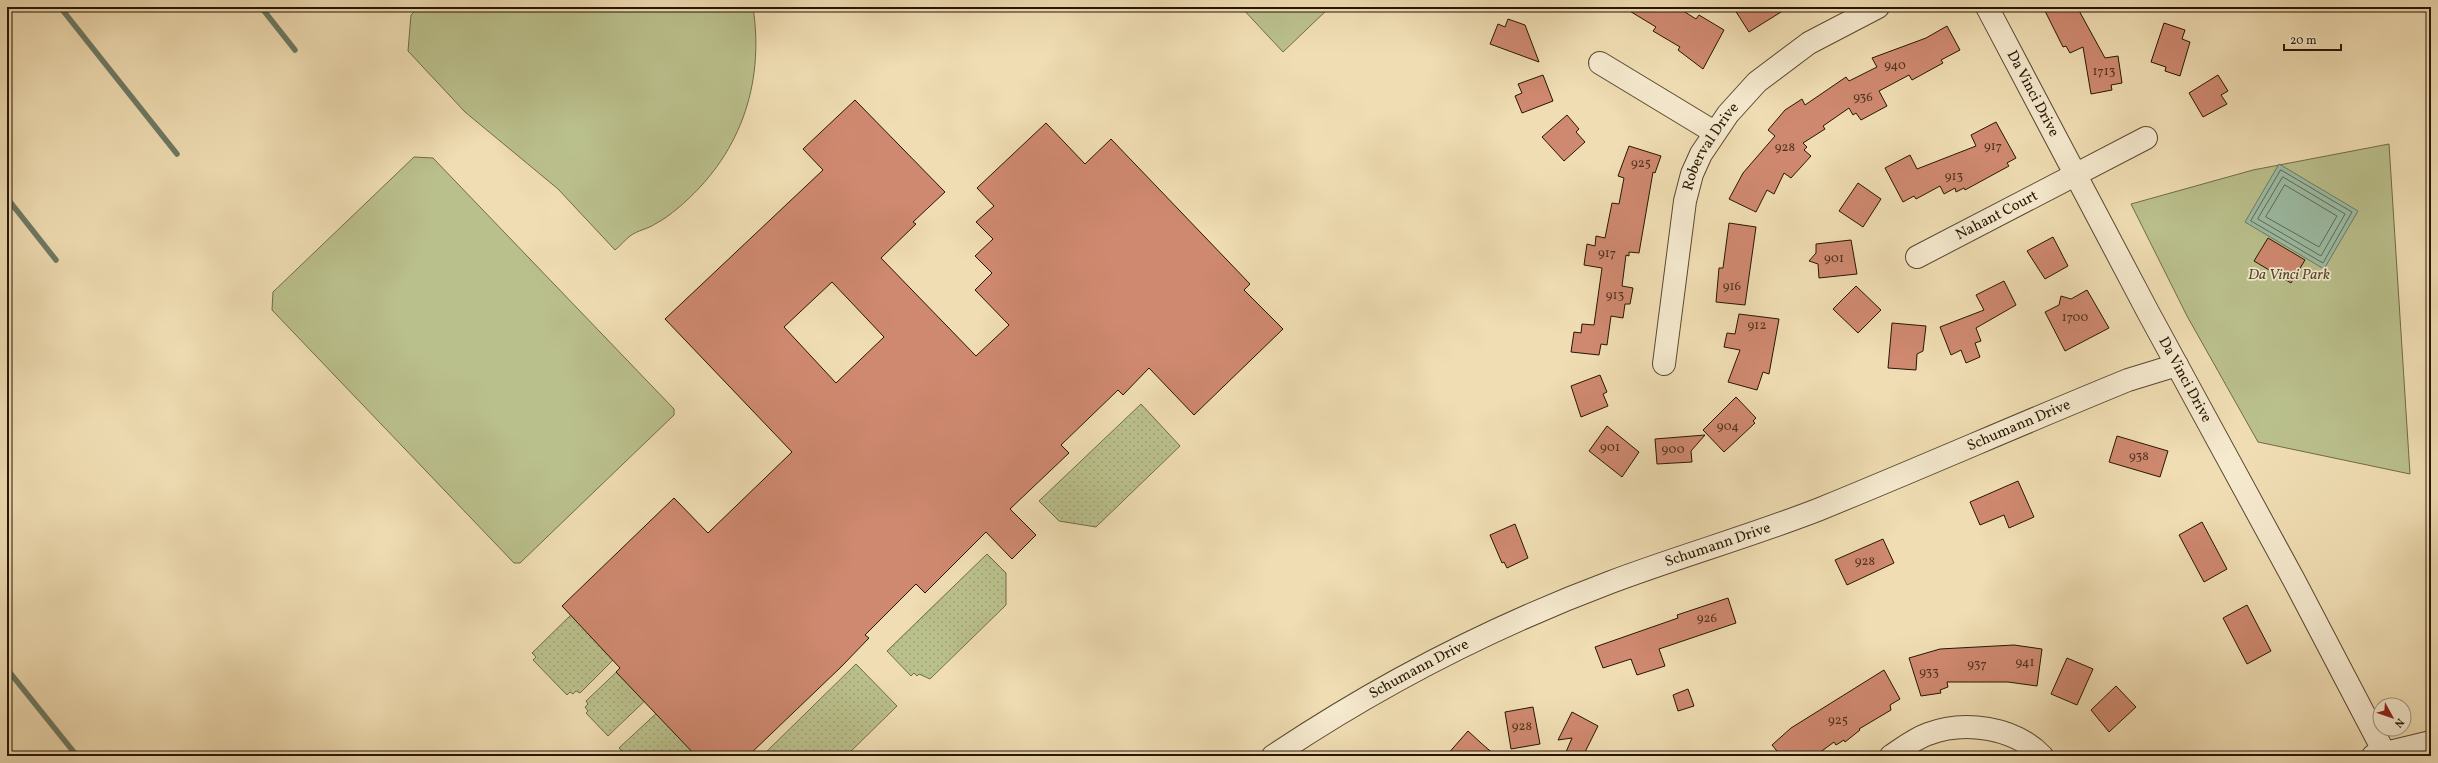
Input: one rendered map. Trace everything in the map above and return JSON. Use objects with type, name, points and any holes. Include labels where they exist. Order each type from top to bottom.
[{"type":"street","name":"Roberval Drive","points":[[1664,364],[1684,201],[1692,174],[1714,132],[1757,82],[1785,59],[1809,43],[1878,7]]},
{"type":"street","name":"Da Vinci Drive","points":[[1987,7],[2177,365],[2295,582],[2378,754]]},
{"type":"street","points":[[1600,63],[1714,132]]},
{"type":"street","name":"Nahant Court","points":[[1917,257],[2146,138]]},
{"type":"street","name":"Schumann Drive","points":[[1273,756],[1322,723],[1410,672],[1533,613],[1612,581],[1818,509],[2128,380],[2177,365]]},
{"type":"street","points":[[1891,756],[1927,734],[1966,727],[1984,728],[2005,733],[2021,741],[2042,756]]},
{"type":"street","points":[[2378,754],[2431,742]]},
{"type":"green space","points":[[419,7],[753,7],[756,36],[755,65],[751,92],[743,118],[732,143],[717,166],[699,188],[670,215],[652,226],[633,234],[615,250],[558,189],[465,112],[408,51],[411,15]]},
{"type":"green space","points":[[1241,7],[1330,7],[1283,52]]},
{"type":"green space","name":"Da Vinci Park","points":[[2389,144],[2410,474],[2258,442],[2187,316],[2131,204],[2253,170]]},
{"type":"green space","points":[[414,157],[433,158],[674,409],[674,415],[520,563],[514,563],[272,310],[273,292]]},
{"type":"green space","points":[[1141,404],[1180,446],[1096,527],[1059,521],[1039,501]]},
{"type":"green space","points":[[987,554],[1006,573],[1006,605],[930,679],[919,674],[917,676],[914,673],[911,676],[887,651]]},
{"type":"green space","points":[[577,609],[620,653],[580,693],[576,691],[573,694],[570,692],[567,695],[533,660],[536,657],[532,653]]},
{"type":"green space","points":[[625,664],[653,693],[608,736],[586,713],[588,711],[585,707],[588,704],[586,701]]},
{"type":"green space","points":[[856,664],[897,706],[846,756],[762,756]]},
{"type":"green space","points":[[661,709],[708,756],[626,756],[619,748]]},
{"type":"water","points":[[2279,164],[2358,211],[2324,269],[2245,222]]},
{"type":"building","points":[[1623,7],[1677,7],[1696,19],[1699,15],[1724,30],[1703,69],[1678,50],[1680,47],[1653,31],[1656,27]]},
{"type":"building","points":[[1733,7],[1789,7],[1749,32]]},
{"type":"building","points":[[2043,7],[2077,7],[2105,58],[2118,56],[2122,83],[2111,85],[2112,90],[2091,94],[2083,47],[2070,53],[2066,46],[2063,47]]},
{"type":"building","points":[[1508,19],[1525,25],[1539,62],[1490,44],[1498,24],[1505,27]]},
{"type":"building","points":[[2164,23],[2185,30],[2182,39],[2190,42],[2180,76],[2165,71],[2166,67],[2151,62]]},
{"type":"building","points":[[1947,26],[1960,50],[1941,60],[1943,63],[1912,80],[1909,75],[1879,91],[1887,106],[1861,120],[1856,113],[1853,115],[1849,108],[1823,126],[1825,129],[1803,143],[1807,147],[1804,150],[1811,156],[1791,178],[1784,173],[1774,194],[1767,190],[1756,212],[1729,199],[1743,173],[1775,136],[1768,130],[1785,110],[1802,99],[1805,105],[1846,77],[1849,81],[1877,67],[1872,58],[1926,38]]},
{"type":"building","points":[[1543,75],[1553,101],[1522,113],[1515,96],[1522,93],[1518,84]]},
{"type":"building","points":[[2218,75],[2228,91],[2221,95],[2227,104],[2203,117],[2189,93]]},
{"type":"building","points":[[855,100],[945,192],[913,222],[916,224],[881,258],[976,356],[1009,325],[975,290],[992,273],[975,256],[993,239],[976,222],[994,206],[977,188],[1046,123],[1085,164],[1111,139],[1250,284],[1244,290],[1283,329],[1194,415],[1149,368],[1123,395],[1118,390],[1061,445],[1069,453],[1010,509],[1036,535],[1012,559],[986,532],[925,593],[916,584],[865,635],[869,638],[841,667],[748,756],[696,756],[616,672],[620,668],[562,606],[674,498],[708,533],[792,452],[665,319],[823,170],[803,149]],"holes":[[[832,282],[884,337],[836,383],[784,327]]]},
{"type":"building","points":[[1567,115],[1579,129],[1576,132],[1585,142],[1564,161],[1542,137]]},
{"type":"building","points":[[1996,122],[2016,158],[2007,163],[2009,166],[1965,190],[1964,188],[1956,192],[1955,188],[1944,194],[1940,186],[1916,199],[1914,196],[1903,202],[1885,168],[1910,155],[1917,169],[1976,146],[1971,135]]},
{"type":"building","points":[[1629,146],[1661,156],[1655,173],[1653,172],[1639,253],[1629,252],[1629,256],[1626,255],[1622,286],[1633,288],[1630,304],[1625,304],[1623,318],[1611,316],[1607,345],[1601,344],[1599,355],[1571,352],[1574,332],[1581,333],[1582,324],[1594,325],[1602,268],[1584,265],[1587,244],[1595,246],[1596,236],[1605,238],[1612,203],[1619,204],[1624,178],[1618,176]]},
{"type":"building","points":[[1858,183],[1881,199],[1863,227],[1839,211]]},
{"type":"building","points":[[1729,223],[1756,227],[1745,305],[1716,302],[1719,268],[1723,268]]},
{"type":"building","points":[[2053,237],[2068,266],[2045,279],[2027,251]]},
{"type":"building","points":[[2268,238],[2305,260],[2291,283],[2254,261]]},
{"type":"building","points":[[1851,240],[1857,274],[1819,278],[1818,264],[1809,261],[1816,253],[1816,244]]},
{"type":"building","points":[[2004,281],[2016,305],[1976,328],[1981,341],[1975,343],[1980,357],[1966,363],[1961,350],[1951,355],[1940,327],[1984,310],[1976,295]]},
{"type":"building","points":[[1856,286],[1881,310],[1858,333],[1833,309]]},
{"type":"building","points":[[2087,290],[2109,328],[2065,351],[2045,312],[2059,305],[2061,296],[2071,299]]},
{"type":"building","points":[[1739,314],[1779,319],[1769,374],[1763,372],[1757,390],[1728,382],[1740,350],[1724,347],[1727,333],[1735,334]]},
{"type":"building","points":[[1892,323],[1926,326],[1923,351],[1917,354],[1916,370],[1888,368]]},
{"type":"building","points":[[1600,375],[1607,392],[1603,394],[1608,406],[1581,417],[1571,386]]},
{"type":"building","points":[[1736,397],[1756,418],[1753,421],[1755,423],[1724,452],[1703,430]]},
{"type":"building","points":[[1607,426],[1639,452],[1622,477],[1589,451]]},
{"type":"building","points":[[1705,435],[1691,451],[1692,462],[1657,464],[1655,439]]},
{"type":"building","points":[[2117,436],[2168,451],[2160,477],[2109,462]]},
{"type":"building","points":[[2018,481],[2034,517],[2009,528],[2004,515],[1980,525],[1970,502]]},
{"type":"building","points":[[2202,522],[2227,569],[2204,582],[2179,535]]},
{"type":"building","points":[[1515,524],[1528,558],[1507,568],[1504,562],[1502,563],[1490,535]]},
{"type":"building","points":[[1883,539],[1894,563],[1847,585],[1835,560]]},
{"type":"building","points":[[1728,598],[1736,623],[1659,649],[1665,666],[1637,675],[1631,659],[1603,668],[1595,647],[1678,618],[1677,615]]},
{"type":"building","points":[[2247,605],[2271,651],[2247,664],[2223,618]]},
{"type":"building","points":[[2014,645],[2042,649],[2037,686],[2008,682],[1947,682],[1948,687],[1940,690],[1941,693],[1921,696],[1909,658],[1940,649]]},
{"type":"building","points":[[2067,658],[2093,669],[2077,705],[2051,694]]},
{"type":"building","points":[[1884,670],[1900,699],[1890,705],[1891,710],[1859,729],[1860,730],[1845,742],[1844,740],[1836,745],[1834,742],[1815,756],[1781,756],[1772,745],[1791,728]]},
{"type":"building","points":[[2116,686],[2136,707],[2109,732],[2091,710]]},
{"type":"building","points":[[1688,689],[1694,706],[1678,711],[1673,695]]},
{"type":"building","points":[[1533,707],[1540,744],[1511,749],[1505,712]]},
{"type":"building","points":[[1572,712],[1598,726],[1583,756],[1574,756],[1566,752],[1572,738],[1558,740]]},
{"type":"building","points":[[1468,731],[1481,743],[1496,756],[1446,756]]},
{"type":"waterway","points":[[60,7],[177,154]]},
{"type":"waterway","points":[[261,7],[295,50]]},
{"type":"waterway","points":[[7,198],[56,260]]},
{"type":"waterway","points":[[7,669],[77,756]]}]
